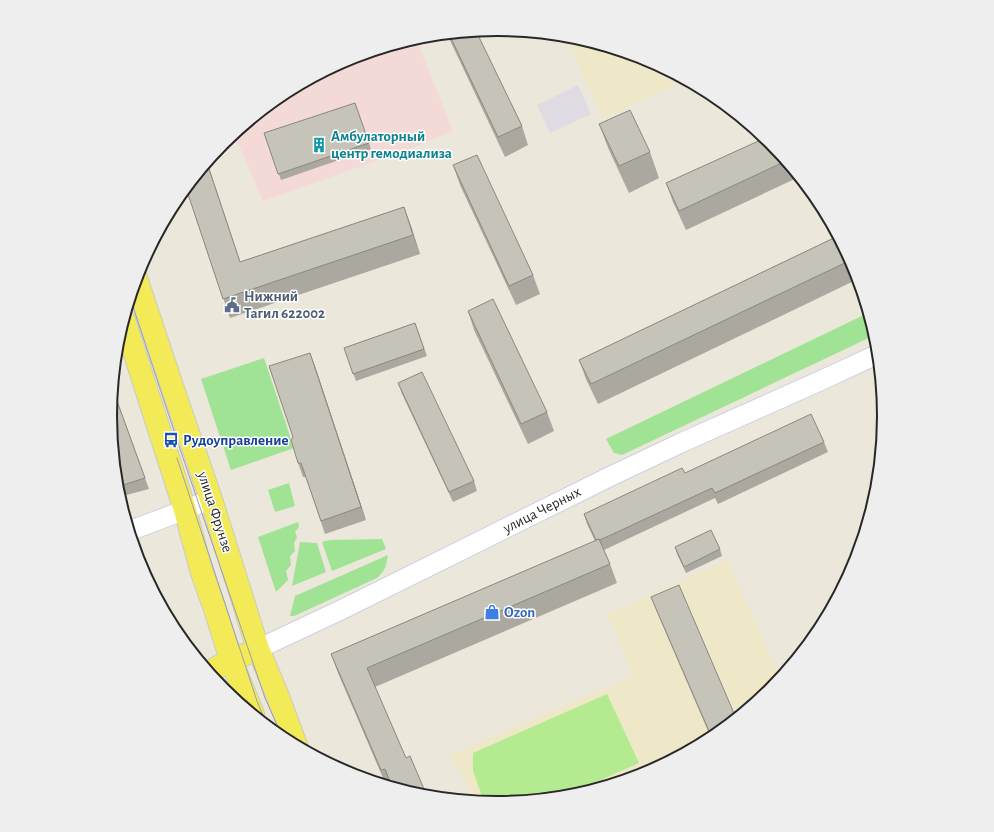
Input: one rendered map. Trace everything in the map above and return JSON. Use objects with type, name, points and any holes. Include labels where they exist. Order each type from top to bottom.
[{"type":"main road","name":"улица Фрунзе","points":[[139,288],[211,499],[258,649],[293,736]]},
{"type":"main road","name":"улица Фрунзе","points":[[127,330],[185,510],[202,573],[215,609],[230,660],[249,704]]},
{"type":"main road","name":"улица Черных","points":[[213,670],[230,660],[258,649]]},
{"type":"street","name":"улица Черных","points":[[258,649],[609,477],[872,357]]},
{"type":"street","points":[[134,529],[211,499]]},
{"type":"shaded area","points":[[569,43],[619,56],[665,75],[679,83],[603,119]]},
{"type":"shaded area","points":[[418,44],[453,131],[407,150],[263,201],[236,139],[286,100],[329,75],[375,56]]},
{"type":"shaded area","points":[[578,85],[591,114],[550,133],[537,105]]},
{"type":"shaded area","points":[[728,560],[778,673],[748,702],[708,732],[665,757],[642,767],[619,776],[571,789],[522,795],[474,795],[449,755],[632,676],[608,614]]},
{"type":"green space","points":[[863,315],[869,338],[622,455],[614,453],[606,439]]},
{"type":"green space","points":[[264,358],[294,448],[231,470],[201,379]]},
{"type":"green space","points":[[289,483],[295,506],[275,512],[268,490]]},
{"type":"green space","points":[[298,522],[299,527],[295,532],[297,537],[294,543],[295,551],[290,556],[291,565],[286,571],[288,580],[276,592],[258,537]]},
{"type":"green space","points":[[382,539],[386,549],[332,571],[322,542],[330,540]]},
{"type":"green space","points":[[300,542],[317,543],[326,572],[292,586]]},
{"type":"green space","points":[[388,555],[385,568],[377,578],[294,616],[290,616],[295,596]]},
{"type":"green space","points":[[607,694],[639,763],[593,783],[571,789],[522,795],[482,795],[473,771],[473,753]]},
{"type":"building","points":[[479,37],[522,126],[498,137],[451,39]]},
{"type":"building","name":"Амбулаторный центр гемодиализа","points":[[355,103],[369,143],[278,174],[264,133]]},
{"type":"building","points":[[630,110],[650,152],[619,166],[599,124]]},
{"type":"building","points":[[759,141],[781,163],[679,211],[666,183]]},
{"type":"building","points":[[477,155],[533,275],[509,286],[453,165]]},
{"type":"building","points":[[209,168],[240,262],[404,207],[413,235],[223,299],[188,195]]},
{"type":"building","points":[[833,238],[845,263],[591,384],[579,360]]},
{"type":"building","points":[[493,299],[547,412],[521,424],[468,311]]},
{"type":"building","points":[[415,323],[424,349],[353,374],[344,348]]},
{"type":"building","points":[[310,353],[361,507],[321,521],[301,463],[298,463],[291,440],[293,437],[269,366]]},
{"type":"building","points":[[422,372],[474,481],[449,492],[398,383]]},
{"type":"building","points":[[118,402],[145,478],[123,485],[118,441]]},
{"type":"building","points":[[811,414],[824,442],[715,493],[712,488],[600,540],[596,540],[584,514],[682,468],[685,473]]},
{"type":"building","points":[[711,530],[720,549],[684,567],[675,547]]},
{"type":"building","points":[[599,539],[610,564],[367,668],[406,758],[410,756],[424,789],[389,780],[385,769],[381,770],[331,654]]},
{"type":"building","points":[[679,585],[734,713],[709,731],[651,597]]},
{"type":"tram line","points":[[133,307],[265,698],[277,726]]},
{"type":"tram line","points":[[177,458],[263,715]]},
{"type":"place","name":"Амбулаторный центр гемодиализа","points":[[319,145]]},
{"type":"place","name":"Нижний Тагил 622002","points":[[232,305]]},
{"type":"place","name":"Рудоуправление","points":[[171,440]]},
{"type":"place","name":"Ozon","points":[[492,612]]}]
